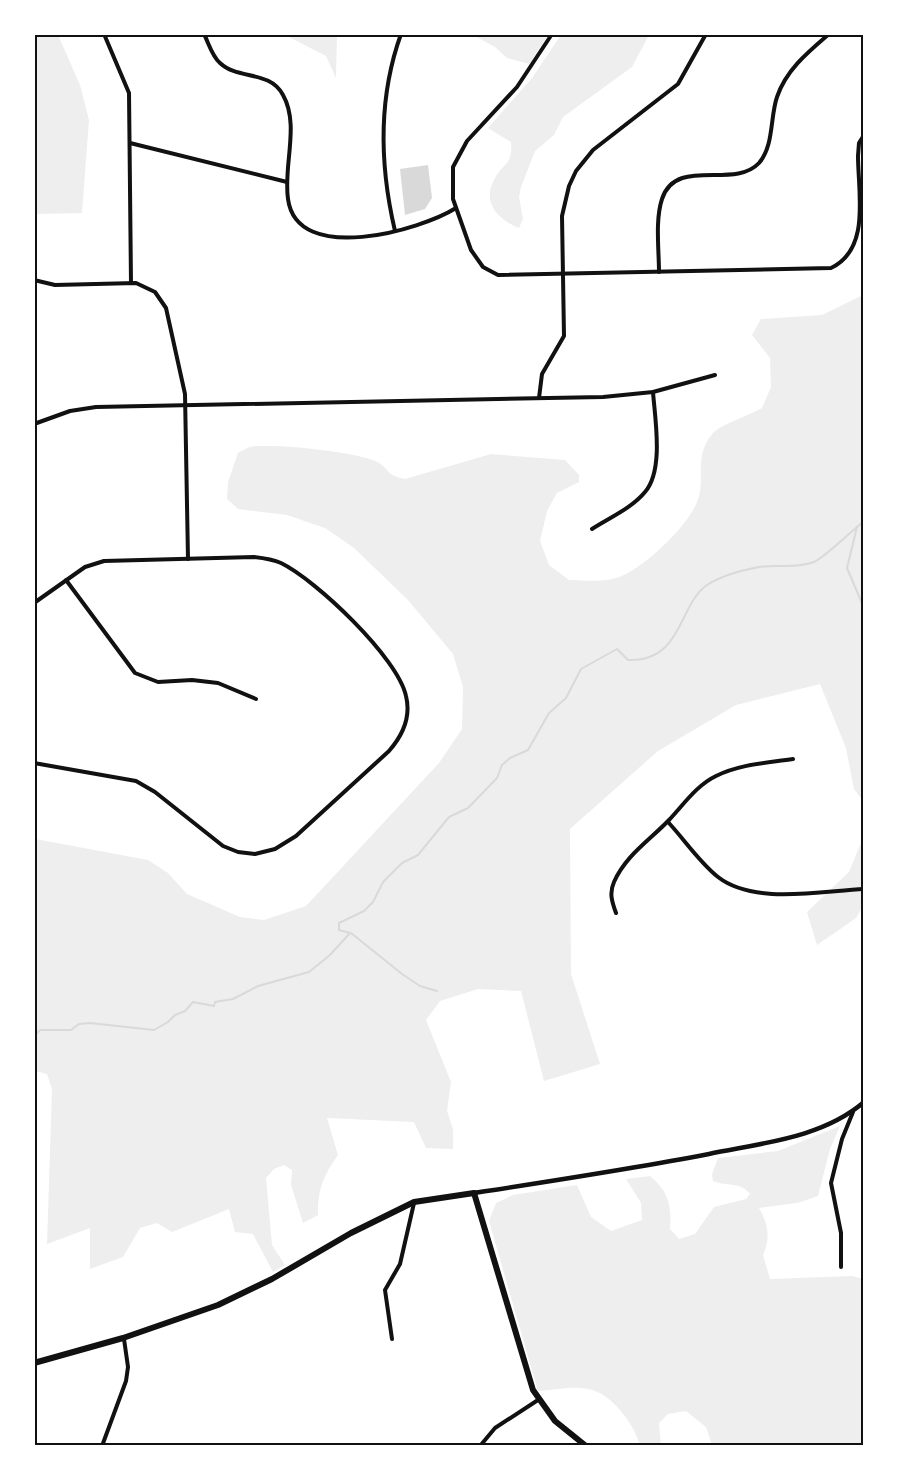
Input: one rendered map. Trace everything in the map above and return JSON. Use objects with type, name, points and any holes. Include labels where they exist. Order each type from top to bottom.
[{"type":"main road","points":[[34,1363],[123,1338],[218,1305],[272,1280],[351,1233],[414,1202],[474,1193],[524,1367],[538,1400],[555,1421],[586,1446]]},
{"type":"street","points":[[104,34],[128,87],[131,283]]},
{"type":"street","points":[[204,34],[221,64],[267,80],[282,92],[289,115],[287,182],[291,212],[304,227],[351,238],[428,223],[456,208]]},
{"type":"street","points":[[395,231],[384,164],[384,115],[395,50],[401,34]]},
{"type":"street","points":[[552,34],[517,87],[461,149],[452,174],[456,208],[474,256],[487,270],[504,276],[820,269],[840,263],[849,255],[856,242],[858,156],[859,143],[864,135]]},
{"type":"street","points":[[539,398],[542,374],[564,336],[562,216],[569,186],[576,171],[593,150],[678,84],[706,34]]},
{"type":"street","points":[[659,272],[660,203],[666,190],[687,176],[735,173],[753,168],[760,162],[767,146],[780,90],[795,64],[829,34]]},
{"type":"street","points":[[130,143],[287,182]]},
{"type":"street","points":[[34,280],[55,285],[131,283],[141,285],[155,292],[166,308],[186,405],[188,559]]},
{"type":"street","points":[[34,424],[70,411],[86,408],[603,397],[653,392],[715,375]]},
{"type":"street","points":[[592,529],[639,498],[653,480],[656,466],[653,392]]},
{"type":"street","points":[[34,603],[85,567],[104,561],[254,557],[273,560],[322,591],[383,656],[402,683],[406,694],[407,714],[395,743],[296,836],[275,849],[255,854],[238,852],[223,846],[155,792],[136,781],[34,763]]},
{"type":"street","points":[[66,580],[135,673],[158,682],[192,680],[218,683],[256,699]]},
{"type":"street","points":[[616,913],[610,897],[614,882],[637,847],[668,821],[693,793],[714,776],[737,767],[793,759]]},
{"type":"street","points":[[668,821],[718,876],[742,890],[766,894],[864,889]]},
{"type":"street","points":[[474,1193],[640,1167],[796,1137],[853,1111],[864,1102]]},
{"type":"street","points":[[841,1267],[841,1233],[831,1183],[842,1139],[853,1111]]},
{"type":"street","points":[[392,1340],[385,1290],[400,1264],[414,1202]]},
{"type":"street","points":[[102,1446],[126,1381],[128,1367],[123,1338]]},
{"type":"street","points":[[480,1446],[495,1428],[538,1400]]},
{"type":"shaded area","points":[[34,35],[58,35],[80,85],[89,120],[82,213],[35,214]]},
{"type":"shaded area","points":[[285,35],[337,35],[336,78],[326,56]]},
{"type":"shaded area","points":[[473,35],[548,35],[529,64],[507,58],[495,47]]},
{"type":"shaded area","points":[[561,35],[649,35],[632,67],[563,117],[554,135],[535,151],[521,187],[519,197],[523,219],[519,228],[498,215],[491,202],[491,187],[511,155],[511,142],[488,128],[532,78]]},
{"type":"shaded area","points":[[428,165],[432,198],[425,209],[405,215],[400,169]]},
{"type":"shaded area","points":[[863,295],[863,801],[854,789],[846,748],[820,684],[736,705],[658,751],[570,829],[571,974],[600,1064],[544,1081],[521,991],[478,989],[440,1001],[426,1020],[451,1082],[447,1111],[453,1129],[453,1149],[426,1148],[414,1122],[327,1118],[338,1155],[322,1183],[318,1215],[303,1223],[291,1185],[292,1170],[284,1165],[274,1169],[266,1178],[272,1245],[285,1265],[273,1272],[253,1234],[235,1232],[229,1209],[172,1232],[157,1223],[140,1228],[123,1257],[90,1269],[90,1228],[47,1244],[52,1089],[47,1074],[35,1071],[35,839],[148,860],[168,873],[187,894],[240,917],[264,920],[306,906],[439,763],[462,729],[463,687],[453,654],[408,600],[354,548],[325,528],[287,515],[238,509],[227,499],[228,482],[238,453],[250,447],[261,446],[336,452],[369,459],[379,463],[392,475],[405,479],[491,454],[565,460],[579,475],[579,482],[557,493],[547,511],[540,541],[549,565],[569,580],[613,579],[640,565],[664,546],[692,512],[700,493],[703,451],[713,433],[762,408],[771,387],[770,358],[752,335],[761,319],[822,315]]},
{"type":"shaded area","points":[[863,838],[863,906],[856,918],[817,945],[807,912],[849,872]]},
{"type":"shaded area","points":[[840,1126],[830,1149],[818,1196],[797,1203],[759,1208],[765,1219],[767,1231],[767,1243],[763,1255],[770,1279],[852,1276],[863,1279],[863,1445],[712,1445],[706,1427],[686,1411],[668,1414],[659,1423],[661,1445],[637,1445],[639,1442],[626,1418],[610,1400],[601,1394],[583,1388],[538,1391],[489,1221],[496,1203],[513,1195],[577,1185],[591,1217],[611,1231],[642,1220],[641,1203],[626,1179],[650,1176],[665,1193],[670,1213],[670,1229],[679,1239],[695,1234],[714,1207],[746,1199],[750,1194],[742,1187],[713,1181],[712,1174],[718,1158],[778,1151]]},
{"type":"waterway","points":[[34,1036],[40,1030],[71,1030],[79,1024],[90,1023],[154,1030],[175,1015],[185,1011],[193,1002],[214,1006],[215,1002],[233,999],[258,986],[309,972],[330,955],[350,933],[339,930],[339,923],[364,911],[373,902],[383,882],[402,863],[418,855],[449,817],[468,808],[497,778],[502,765],[510,758],[528,750],[549,713],[566,698],[581,669],[617,649],[628,660],[646,658],[659,652],[670,642],[690,605],[707,585],[725,576],[753,568],[814,562],[864,521]]},
{"type":"waterway","points":[[857,527],[847,568],[864,608]]},
{"type":"waterway","points":[[351,933],[402,974],[420,986],[437,991]]}]
